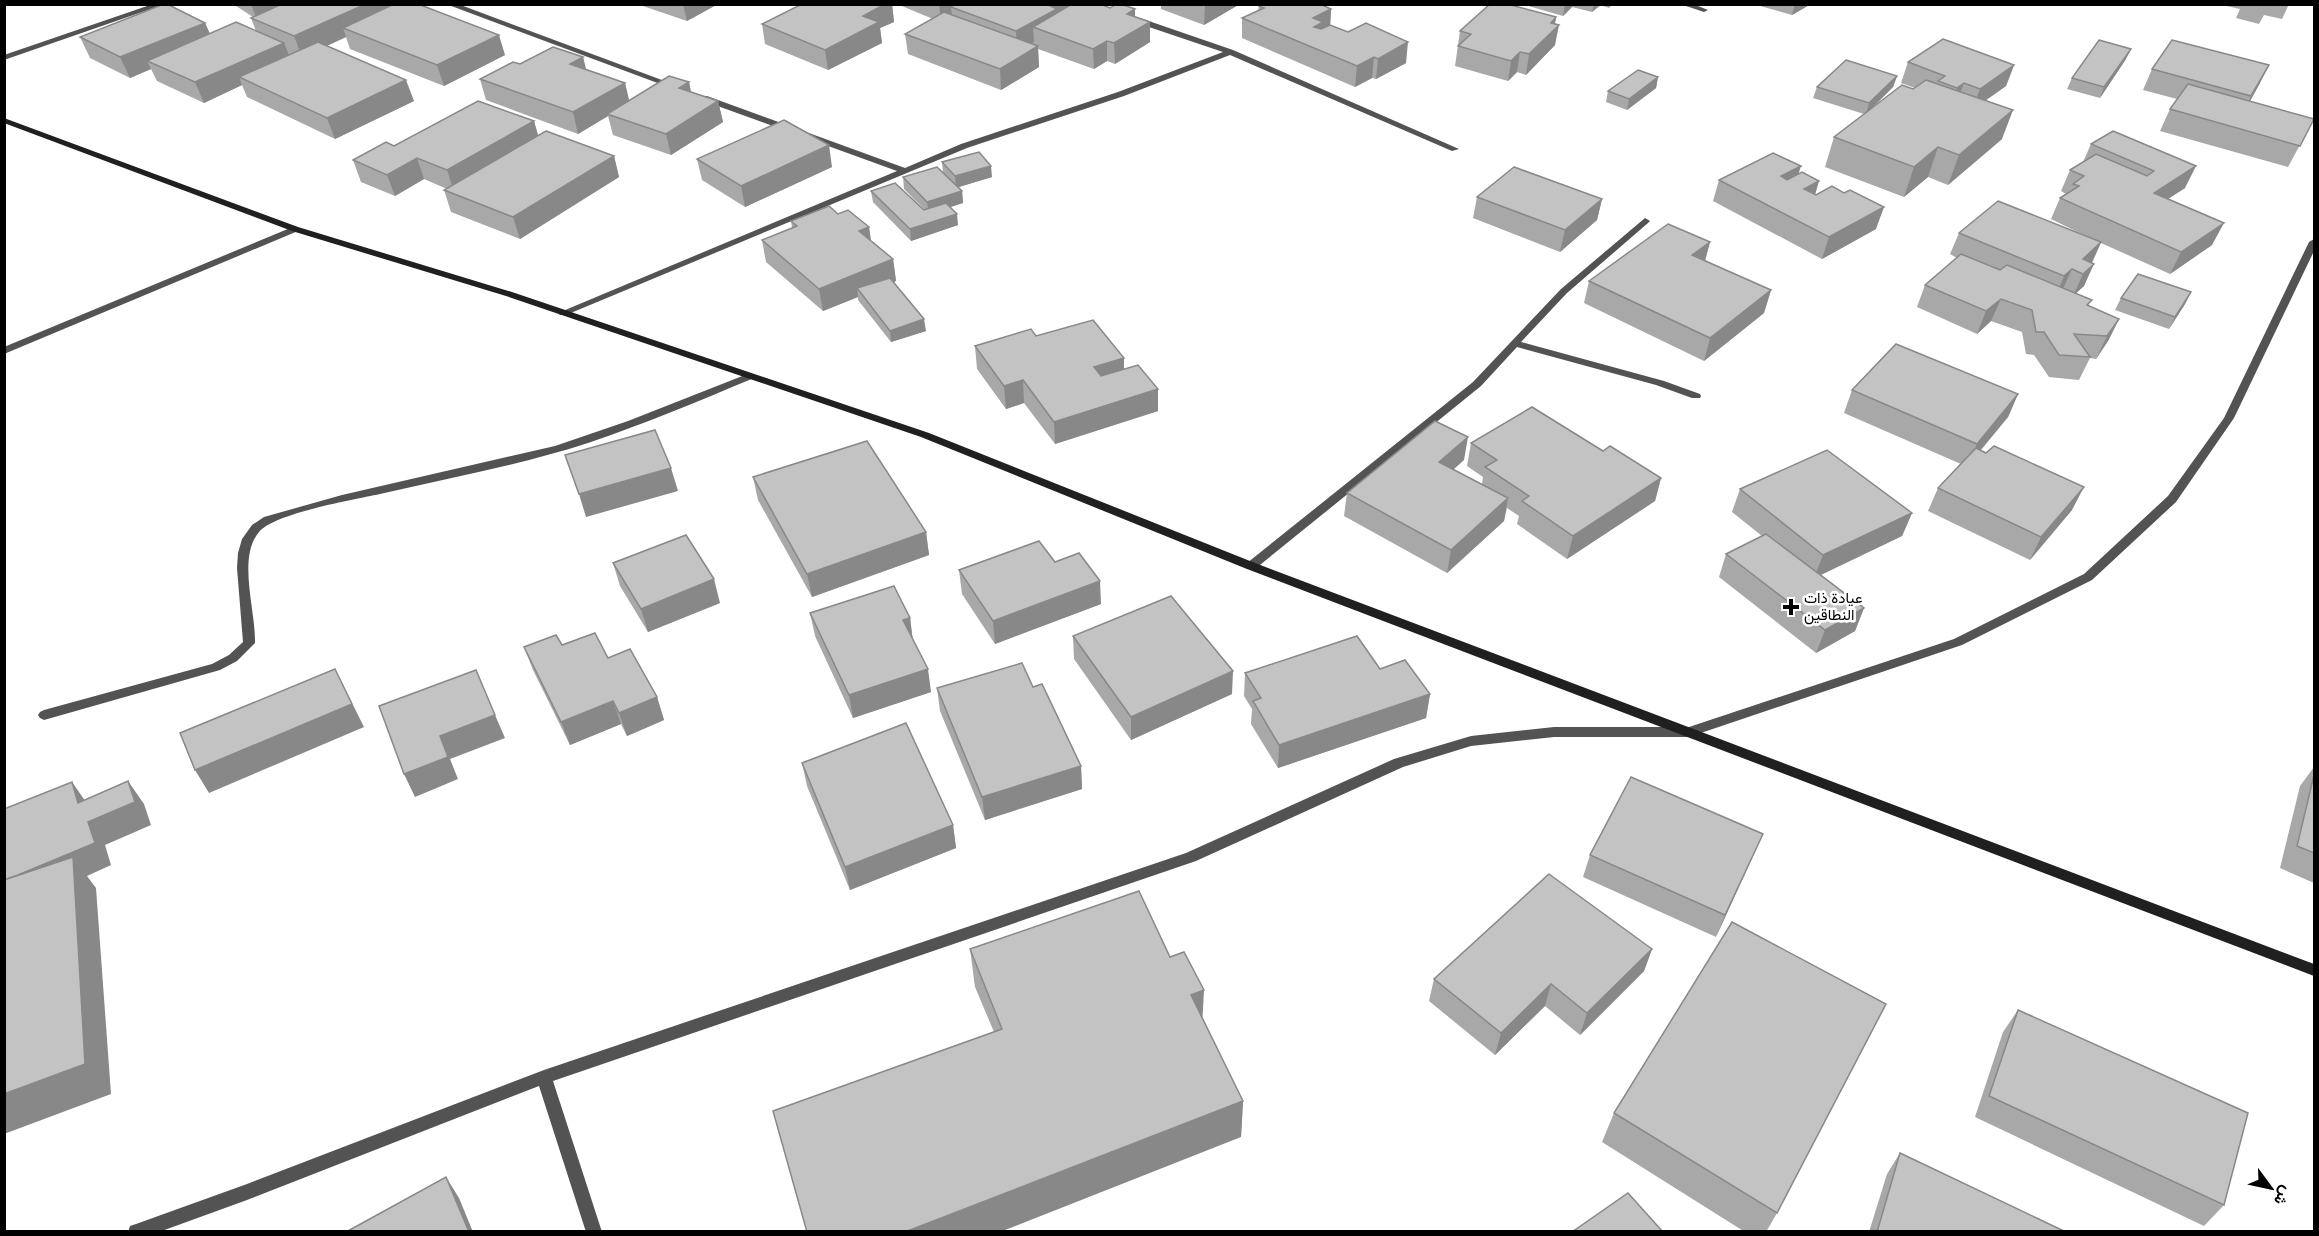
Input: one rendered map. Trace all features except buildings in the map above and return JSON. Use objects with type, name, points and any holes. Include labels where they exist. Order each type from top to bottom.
[{"type":"main road","points":[[4,120],[295,229],[508,294],[925,435],[1251,566],[2314,970]]},
{"type":"street","points":[[4,58],[162,4]]},
{"type":"street","points":[[449,4],[682,89]]},
{"type":"street","points":[[1683,4],[1704,10]]},
{"type":"street","points":[[1125,16],[1230,52],[1455,149]]},
{"type":"street","points":[[563,313],[903,170],[1038,120],[1121,94],[1230,52]]},
{"type":"street","points":[[693,93],[903,170]]},
{"type":"street","points":[[1251,566],[1478,384],[1564,291],[1645,221]]},
{"type":"street","points":[[4,351],[295,229]]},
{"type":"street","points":[[136,1232],[247,1192],[544,1077],[1191,857],[1399,763],[1471,741],[1554,732],[1689,732],[1958,642],[2088,577],[2172,500],[2229,418],[2314,242]]},
{"type":"street","points":[[1516,344],[1660,383],[1696,396]]},
{"type":"street","points":[[44,714],[216,667],[233,657],[249,643],[250,632],[242,582],[246,543],[256,528],[283,514],[557,449],[622,429],[750,376]]},
{"type":"street","points":[[544,1077],[594,1232]]},
{"type":"place","name":"عيادة ذات النطاقين","points":[[1791,607]]}]
